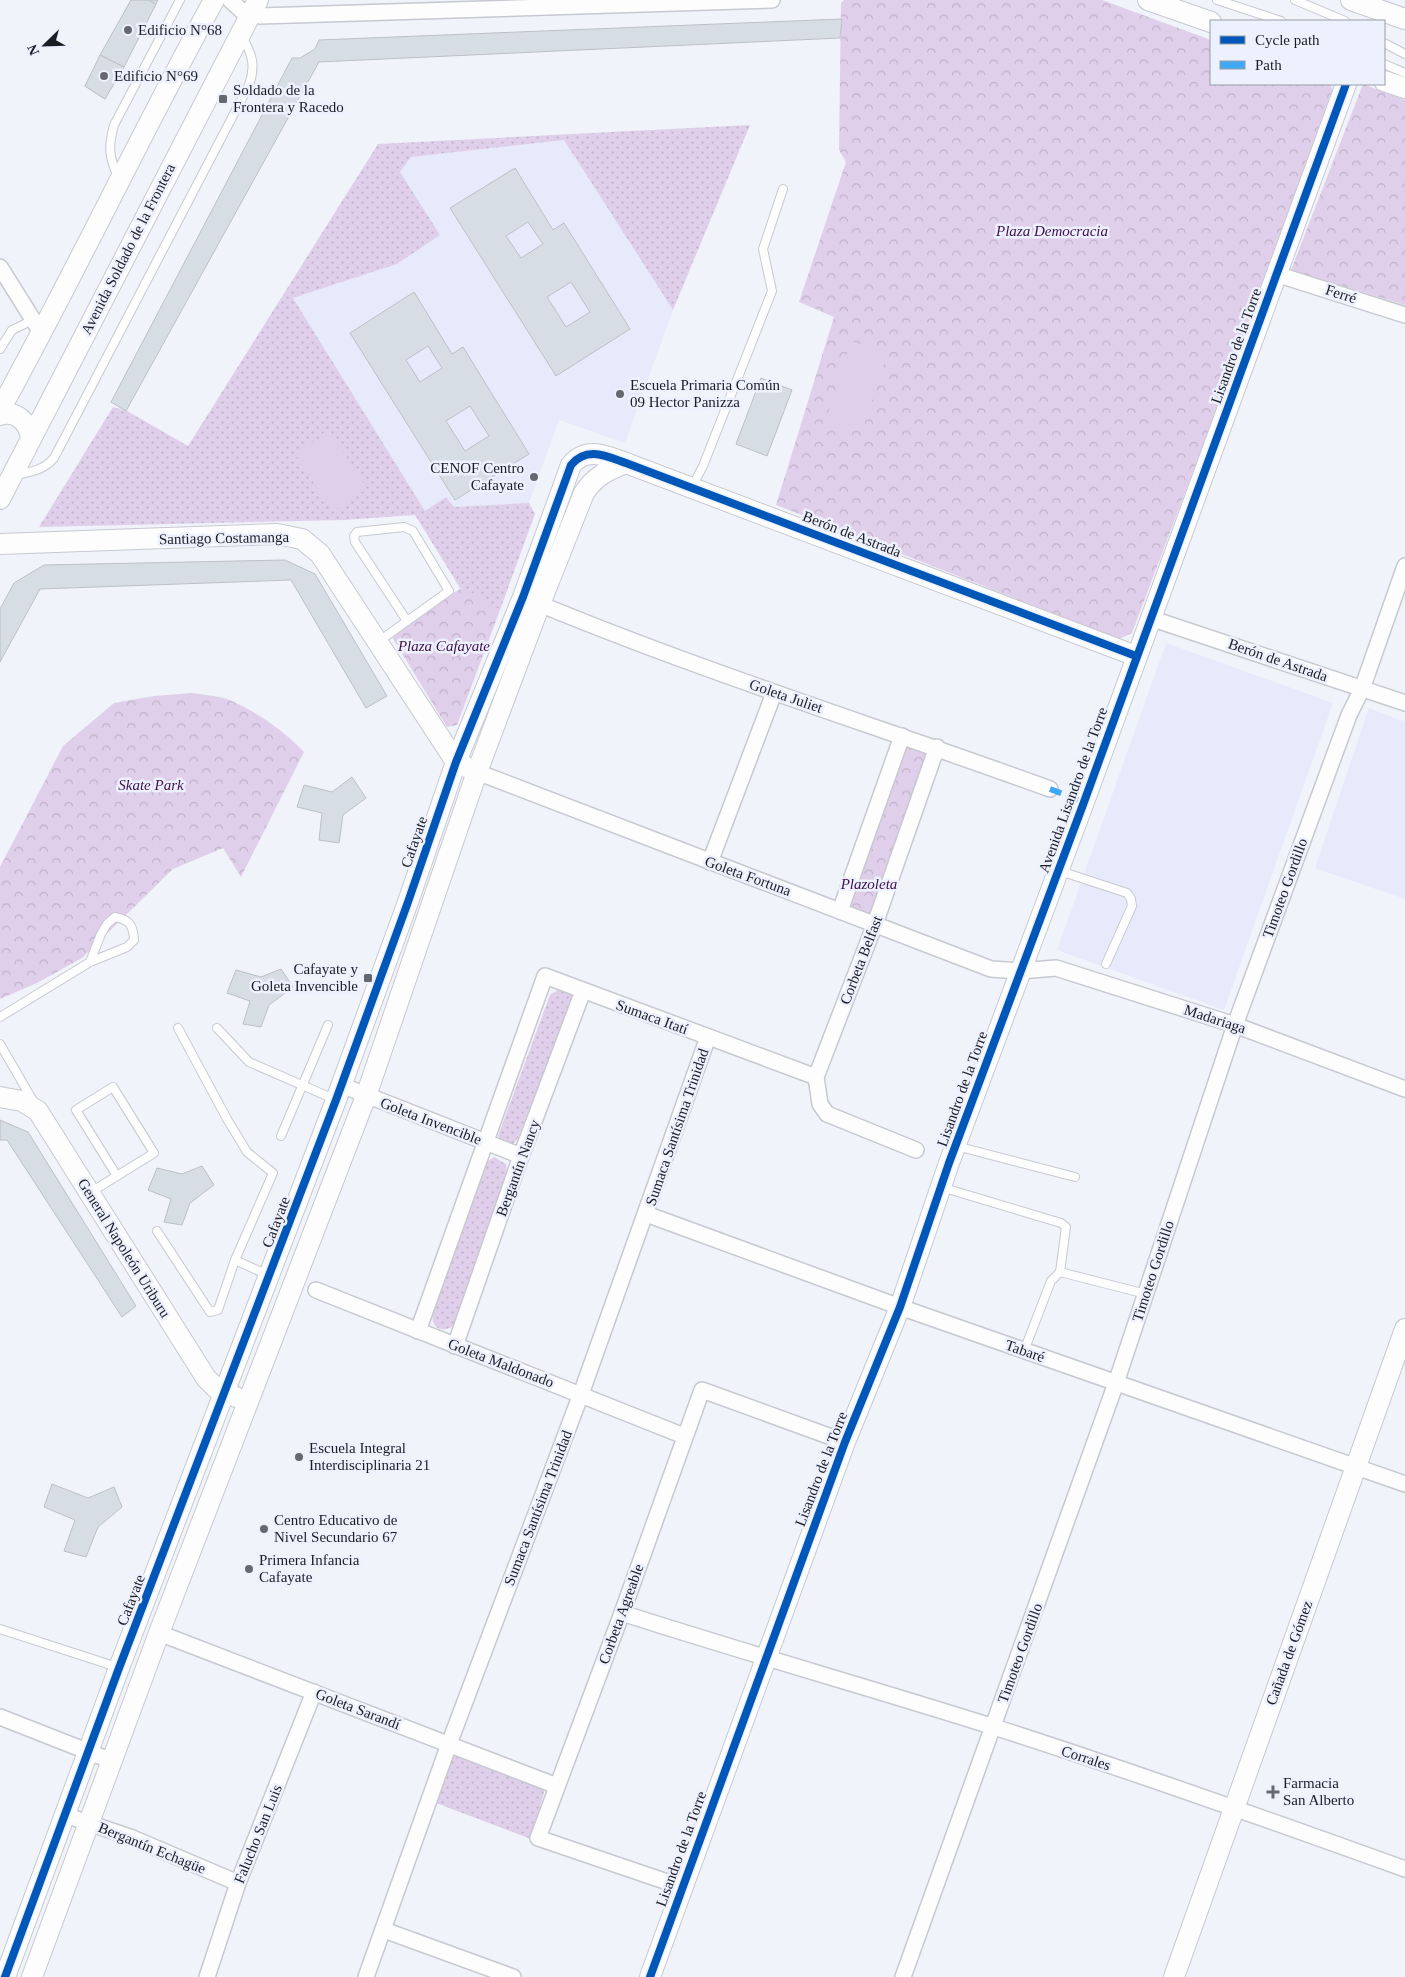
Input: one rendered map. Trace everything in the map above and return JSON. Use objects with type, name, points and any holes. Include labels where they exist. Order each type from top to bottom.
[{"type":"street","points":[[0,410],[38,327],[119,180],[170,79],[214,0]]},
{"type":"street","points":[[230,0],[237,8],[254,7],[260,16],[457,5],[772,0]]},
{"type":"street","points":[[1148,0],[1210,22]]},
{"type":"street","points":[[1351,0],[1373,10],[1405,19]]},
{"type":"street","name":"Avenida Soldado de la Frontera","points":[[0,499],[254,7]]},
{"type":"street","points":[[1385,81],[1405,88]]},
{"type":"street","name":"Lisandro de la Torre","points":[[1150,618],[1346,85]]},
{"type":"street","points":[[0,267],[38,327]]},
{"type":"street","name":"Ferré","points":[[1276,274],[1405,315]]},
{"type":"street","points":[[0,415],[12,414],[19,417],[26,422],[31,437]]},
{"type":"street","name":"Berón de Astrada","points":[[566,475],[578,457],[596,453],[1136,656]]},
{"type":"street","name":"Cafayate","points":[[5,1977],[119,1668],[339,1093],[456,762],[531,600],[584,493],[599,475],[626,463]]},
{"type":"street","name":"Cafayate","points":[[32,1977],[159,1633],[366,1096],[477,772],[531,600],[566,475]]},
{"type":"street","name":"Santiago Costamanga","points":[[0,544],[277,534],[293,536],[307,542],[320,554],[456,762]]},
{"type":"street","name":"Timoteo Gordillo","points":[[903,1977],[1116,1383],[1235,1026],[1349,715],[1362,689],[1405,566]]},
{"type":"street","name":"Goleta Juliet","points":[[531,600],[774,693],[937,747],[1050,789]]},
{"type":"street","name":"Berón de Astrada","points":[[1150,618],[1405,703]]},
{"type":"street","name":"Avenida Lisandro de la Torre","points":[[1020,971],[1059,870],[1150,618]]},
{"type":"street","points":[[710,862],[774,693]]},
{"type":"street","points":[[840,911],[902,736]]},
{"type":"street","name":"Corbeta Belfast","points":[[916,1150],[827,1114],[820,1104],[816,1077],[875,924],[937,747]]},
{"type":"street","points":[[456,762],[477,772]]},
{"type":"street","name":"Goleta Fortuna","points":[[477,772],[991,969],[1020,971]]},
{"type":"street","name":"Madariaga","points":[[1020,971],[1056,968],[1235,1026],[1405,1089]]},
{"type":"street","name":"Lisandro de la Torre","points":[[650,1977],[844,1442],[900,1307],[941,1187],[1020,971]]},
{"type":"street","name":"Sumaca Itatí","points":[[486,1142],[545,976],[816,1077]]},
{"type":"street","name":"Bergantín Nancy","points":[[455,1346],[521,1156],[583,991]]},
{"type":"street","name":"Sumaca Santísima Trinidad","points":[[366,1977],[449,1744],[581,1394],[708,1038]]},
{"type":"street","name":"Goleta Invencible","points":[[339,1093],[366,1096],[521,1156]]},
{"type":"street","points":[[0,1097],[22,1101],[38,1110]]},
{"type":"street","name":"General Napoleón Uriburu","points":[[38,1110],[206,1378],[225,1393],[249,1402]]},
{"type":"street","points":[[418,1331],[486,1142]]},
{"type":"street","name":"Tabaré","points":[[646,1214],[900,1307],[1405,1484]]},
{"type":"street","name":"Goleta Maldonado","points":[[316,1290],[684,1436]]},
{"type":"street","name":"Cañada de Gómez","points":[[1174,1977],[1405,1329]]},
{"type":"street","name":"Corbeta Agreable","points":[[682,1887],[538,1838],[622,1613],[684,1436],[702,1390],[844,1442]]},
{"type":"street","name":"Corrales","points":[[622,1613],[764,1659],[994,1727],[1234,1807],[1405,1869]]},
{"type":"street","name":"Goleta Sarandí","points":[[159,1633],[557,1786]]},
{"type":"street","name":"Falucho San Luis","points":[[206,1977],[238,1883],[314,1692]]},
{"type":"street","points":[[0,1717],[112,1761]]},
{"type":"street","name":"Bergantín Echagüe","points":[[66,1815],[130,1837],[238,1883]]},
{"type":"street","points":[[384,1930],[513,1977]]},
{"type":"lane","points":[[119,180],[110,159],[110,140],[114,125],[180,0]]},
{"type":"lane","points":[[1217,0],[1278,20]]},
{"type":"lane","points":[[1295,0],[1343,20]]},
{"type":"lane","points":[[11,476],[48,466],[54,458],[249,84],[254,71],[251,52],[241,34]]},
{"type":"lane","points":[[1385,44],[1405,54]]},
{"type":"lane","points":[[1385,64],[1405,73]]},
{"type":"lane","points":[[691,488],[703,466],[772,291],[763,249],[783,189]]},
{"type":"lane","points":[[0,349],[12,330],[38,327]]},
{"type":"lane","points":[[378,642],[449,592],[410,528],[357,532],[354,536],[355,542],[407,621]]},
{"type":"lane","points":[[1059,870],[1127,894],[1131,899],[1132,906],[1106,964]]},
{"type":"lane","points":[[0,1017],[90,962],[127,947],[134,940],[134,928],[126,919],[115,917],[107,924],[90,962]]},
{"type":"lane","points":[[281,1136],[328,1026]]},
{"type":"lane","points":[[157,1231],[210,1312],[218,1310],[235,1260],[273,1173],[247,1152],[178,1028]]},
{"type":"lane","points":[[217,1028],[249,1062],[303,1084],[339,1093]]},
{"type":"lane","points":[[0,1044],[38,1110]]},
{"type":"lane","points":[[90,1193],[154,1153],[113,1087],[76,1110],[117,1176]]},
{"type":"lane","points":[[956,1146],[1075,1176]]},
{"type":"lane","points":[[941,1187],[1066,1226],[1060,1272],[1051,1281],[1024,1351]]},
{"type":"lane","points":[[235,1260],[270,1276]]},
{"type":"lane","points":[[1060,1272],[1146,1294]]},
{"type":"lane","points":[[0,1629],[119,1668]]},
{"type":"shaded area","points":[[564,140],[673,310],[625,443],[559,420],[529,503],[454,507],[425,511],[293,298],[397,264],[440,235],[399,172],[411,157]]},
{"type":"shaded area","points":[[1166,643],[1333,703],[1224,1010],[1057,950]]},
{"type":"shaded area","points":[[1369,708],[1405,722],[1405,899],[1315,868]]},
{"type":"green space","name":"Plaza Democracia","points":[[844,0],[1102,0],[1210,40],[1210,85],[1330,85],[1335,95],[1132,633],[1119,639],[776,505],[834,317],[799,302],[846,162],[839,150],[841,3]]},
{"type":"green space","points":[[1363,85],[1405,100],[1405,305],[1291,270]]},
{"type":"green space","points":[[750,125],[673,310],[564,140],[411,157],[400,172],[440,235],[397,264],[293,298],[425,511],[446,497],[454,507],[529,503],[535,514],[500,610],[460,588],[415,515],[344,520],[39,527],[113,407],[127,411],[188,446],[378,144]]},
{"type":"green space","points":[[851,341],[888,353],[862,431],[826,419]]},
{"type":"green space","points":[[330,431],[367,489],[332,512],[295,453]]},
{"type":"green space","name":"Plaza Cafayate","points":[[463,587],[500,610],[457,725],[447,727],[390,634]]},
{"type":"green space","name":"Skate Park","points":[[192,693],[224,698],[244,707],[272,724],[304,752],[241,877],[223,848],[173,869],[82,958],[37,983],[0,999],[0,867],[63,746],[114,703],[154,696]]},
{"type":"green space","name":"Plazoleta","points":[[902,736],[937,747],[875,924],[840,911]]},
{"type":"green space","points":[[561,988],[569,989],[573,995],[573,1001],[517,1140],[512,1145],[501,1141],[498,1136],[550,995]]},
{"type":"green space","points":[[494,1157],[506,1164],[507,1173],[453,1326],[444,1329],[437,1328],[433,1322],[433,1312],[483,1165]]},
{"type":"green space","points":[[452,1755],[545,1789],[531,1839],[436,1803]]},
{"type":"building","name":"Edificio N°68","points":[[131,0],[158,0],[105,99],[85,86]]},
{"type":"building","name":"Edificio N°68","points":[[131,0],[148,0],[156,4],[124,67],[100,55]]},
{"type":"building","points":[[842,19],[840,38],[319,62],[126,411],[111,402],[292,58],[300,58],[315,49],[319,40]]},
{"type":"building","name":"Edificio N°69","points":[[100,55],[124,67],[105,99],[85,86]]},
{"type":"building","points":[[515,168],[553,230],[564,223],[630,329],[556,376],[450,208]],"holes":[[[528,222],[543,244],[521,258],[506,236]],[[571,282],[590,312],[566,327],[547,297]]]},
{"type":"building","points":[[414,292],[452,354],[463,347],[529,454],[455,500],[350,333]],"holes":[[[428,346],[442,368],[420,382],[406,360]],[[470,406],[489,436],[465,451],[446,421]]]},
{"type":"building","points":[[761,378],[792,390],[767,456],[736,444]]},
{"type":"building","points":[[285,560],[315,574],[387,696],[366,708],[291,580],[40,589],[0,662],[0,609],[14,583],[44,565]]},
{"type":"building","points":[[352,777],[366,798],[343,815],[339,843],[319,840],[322,813],[297,807],[304,785],[332,792]]},
{"type":"building","points":[[281,969],[293,987],[269,1005],[261,1027],[243,1024],[250,1001],[227,993],[236,970],[261,977]]},
{"type":"building","points":[[0,1120],[28,1132],[136,1306],[122,1317],[7,1140],[0,1140]]},
{"type":"building","points":[[202,1166],[214,1185],[190,1203],[182,1225],[164,1222],[171,1199],[148,1190],[157,1168],[182,1174]]},
{"type":"building","points":[[52,1484],[88,1498],[114,1487],[122,1507],[98,1527],[86,1557],[64,1551],[75,1520],[44,1507]]},
{"type":"marked path","points":[[1050,789],[1084,802]]},
{"type":"cycle path","points":[[650,1977],[845,1442],[900,1307],[949,1163],[1084,802],[1346,85]]},
{"type":"cycle path","points":[[5,1977],[119,1668],[336,1100],[408,902],[456,762],[523,597],[571,465],[577,459],[590,454],[611,458],[1136,656]]},
{"type":"place","name":"Edificio N°68","points":[[128,30]]},
{"type":"place","name":"Edificio N°69","points":[[104,76]]},
{"type":"place","name":"Soldado de la Frontera y Racedo","points":[[223,99]]},
{"type":"place","name":"Escuela Primaria Común 09 Hector Panizza","points":[[620,394]]},
{"type":"place","name":"CENOF Centro Cafayate","points":[[534,477]]},
{"type":"place","name":"Cafayate y Goleta Invencible","points":[[368,978]]},
{"type":"place","name":"Escuela Integral Interdisciplinaria 21","points":[[299,1457]]},
{"type":"place","name":"Centro Educativo de Nivel Secundario 67","points":[[264,1529]]},
{"type":"place","name":"Primera Infancia Cafayate","points":[[249,1569]]},
{"type":"place","name":"Farmacia San Alberto","points":[[1273,1792]]}]
